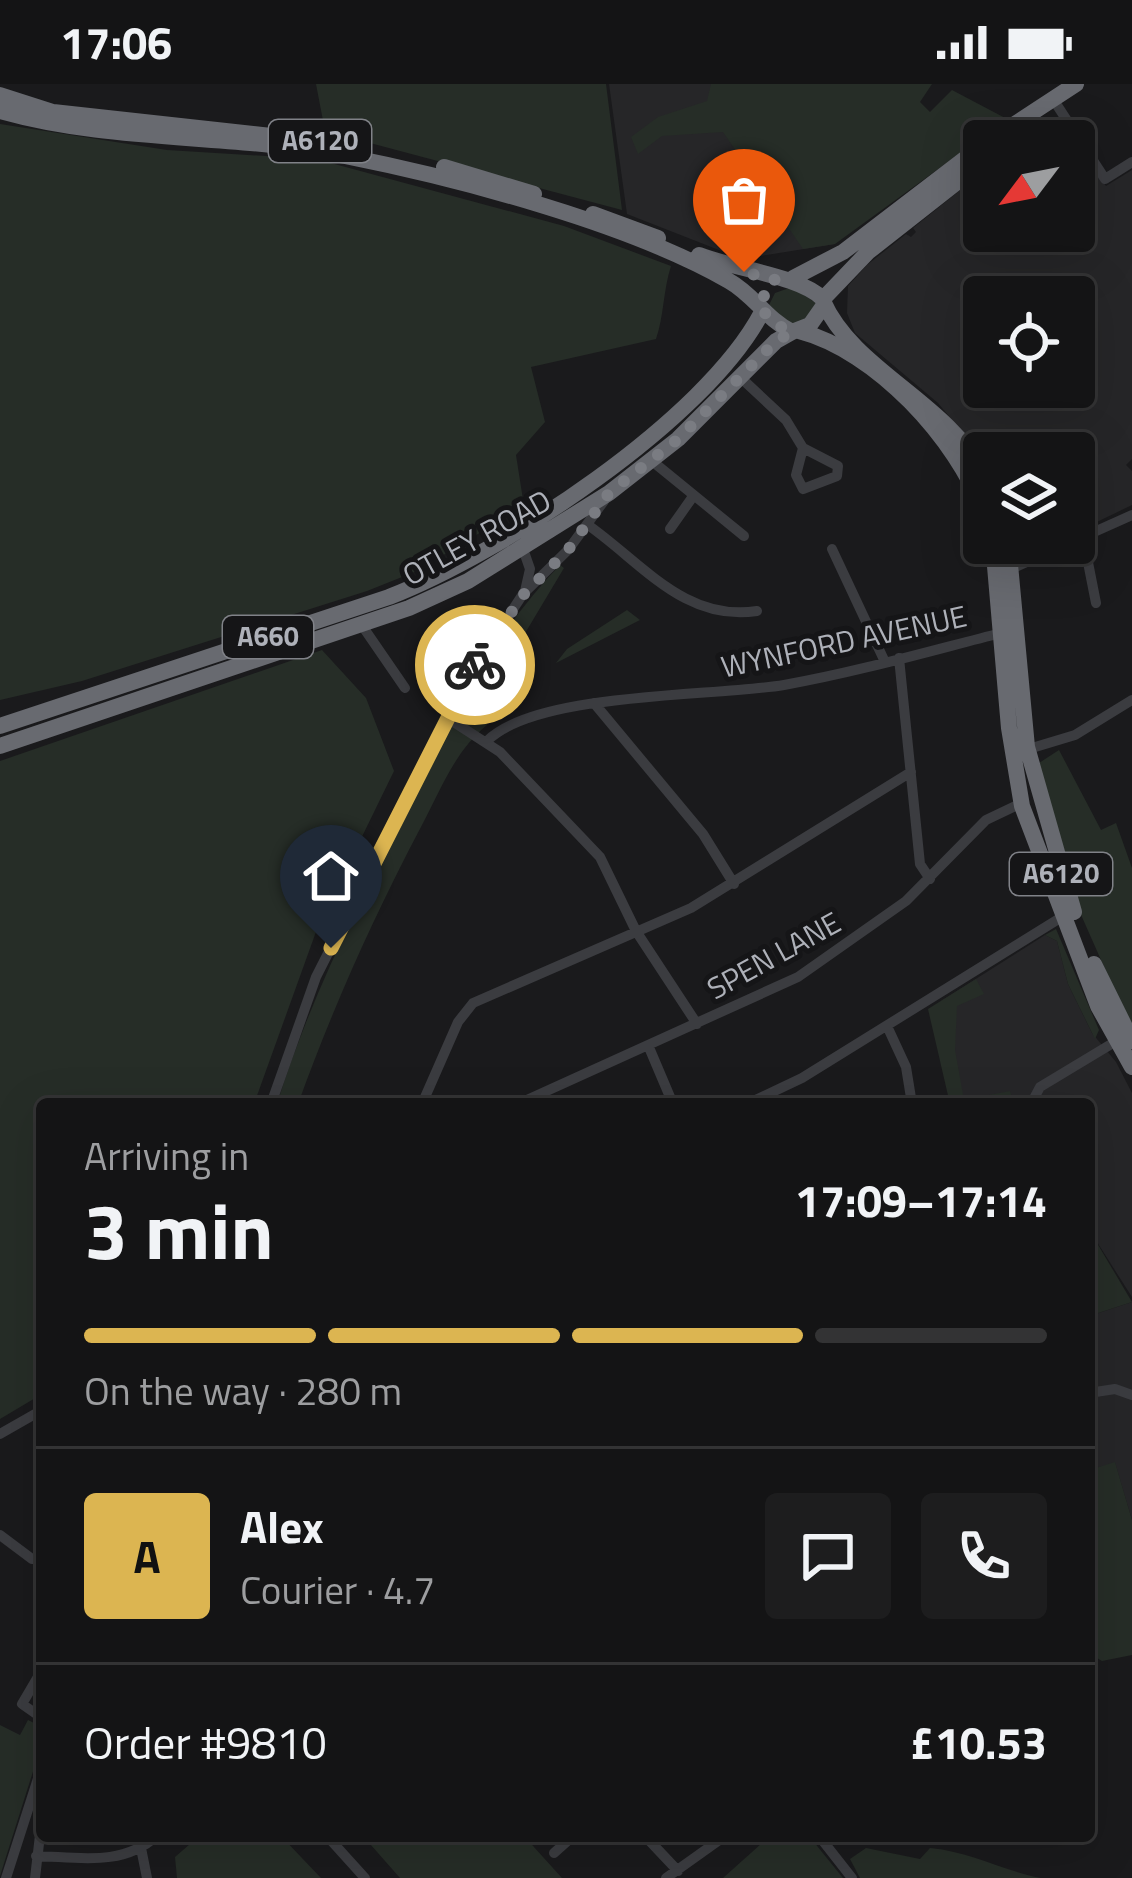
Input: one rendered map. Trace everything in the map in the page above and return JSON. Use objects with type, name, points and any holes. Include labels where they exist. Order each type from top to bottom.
[{"type":"highway","points":[[1021,120],[1076,84]]},
{"type":"highway","name":"A6120","points":[[0,95],[53,112],[346,145],[464,172],[785,279],[823,302],[848,338],[943,420],[963,446]]},
{"type":"highway","points":[[1032,120],[1053,99]]},
{"type":"highway","name":"A6120","points":[[0,111],[52,124],[340,155],[452,181],[576,219],[703,268],[795,332],[833,344],[911,406],[951,451],[963,474]]},
{"type":"highway","points":[[785,279],[843,253],[963,161]]},
{"type":"highway","points":[[823,302],[868,252],[963,177]]},
{"type":"highway","name":"OTLEY ROAD","points":[[0,746],[358,616],[525,524],[637,450],[746,337],[760,308],[785,279]]},
{"type":"highway","name":"OTLEY ROAD","points":[[0,727],[358,616],[439,596],[525,554],[652,461],[740,377],[795,332],[810,326],[823,302]]},
{"type":"highway","name":"A6120","points":[[995,564],[1009,734],[1034,784],[1069,914]]},
{"type":"highway","name":"A6120","points":[[1011,564],[1024,719],[1022,806],[1125,1039],[1132,1067]]},
{"type":"street","points":[[1053,99],[1106,179],[1132,162]]},
{"type":"street","points":[[740,377],[786,420],[803,448]]},
{"type":"street","points":[[652,461],[744,536]]},
{"type":"street","points":[[273,1098],[316,977],[446,717],[524,594],[588,525],[609,493]]},
{"type":"street","points":[[670,530],[694,495]]},
{"type":"street","points":[[1095,531],[1132,514]]},
{"type":"street","points":[[524,594],[530,576],[525,524]]},
{"type":"street","points":[[588,525],[691,603],[719,614],[757,611]]},
{"type":"street","points":[[832,549],[885,662]]},
{"type":"street","points":[[525,554],[539,568],[551,566]]},
{"type":"street","points":[[1011,568],[1020,564]]},
{"type":"street","points":[[1084,564],[1096,603]]},
{"type":"street","points":[[358,616],[405,688]]},
{"type":"street","name":"WYNFORD AVENUE","points":[[487,741],[531,714],[594,703],[734,692],[1003,633]]},
{"type":"street","points":[[899,658],[920,864],[930,879]]},
{"type":"street","points":[[1020,754],[1075,735],[1132,700]]},
{"type":"street","points":[[594,703],[703,834],[734,884]]},
{"type":"street","points":[[446,717],[487,741],[605,863],[636,932],[697,1024]]},
{"type":"street","points":[[1024,719],[1047,743]]},
{"type":"street","points":[[425,1098],[469,1006],[734,884],[911,772]]},
{"type":"street","points":[[1034,784],[1022,806],[1044,819]]},
{"type":"street","name":"SPEN LANE","points":[[533,1098],[830,957],[930,879],[982,823],[1022,806]]},
{"type":"street","points":[[762,1098],[1069,914]]},
{"type":"street","points":[[887,1026],[906,1067],[911,1098]]},
{"type":"street","points":[[1034,1098],[1045,1083],[1125,1039]]},
{"type":"street","points":[[648,1045],[670,1098]]},
{"type":"street","points":[[784,1088],[788,1098]]},
{"type":"street","points":[[1095,1392],[1115,1389],[1132,1395]]},
{"type":"street","points":[[0,1434],[36,1413]]},
{"type":"street","points":[[0,1535],[32,1559]]},
{"type":"street","points":[[36,1680],[22,1704],[36,1714]]},
{"type":"street","points":[[6,1878],[36,1785]]},
{"type":"street","points":[[35,1878],[38,1842]]},
{"type":"street","points":[[36,1856],[107,1858],[148,1842]]},
{"type":"street","points":[[332,1842],[365,1878]]},
{"type":"street","points":[[554,1853],[566,1842]]},
{"type":"street","points":[[649,1842],[672,1875],[717,1842]]},
{"type":"street","points":[[824,1842],[852,1878]]},
{"type":"street","points":[[141,1848],[147,1878]]},
{"type":"shaded area","points":[[316,84],[606,84],[622,210],[325,131]]},
{"type":"shaded area","points":[[609,84],[796,84],[835,244],[742,259],[627,214]]},
{"type":"shaded area","points":[[711,84],[932,84],[920,102],[930,112],[952,90],[1007,119],[963,120],[963,151],[835,244],[803,249],[723,132],[662,136],[638,154],[631,137],[658,117],[707,101]]},
{"type":"shaded area","points":[[0,124],[167,150],[316,159],[564,226],[671,266],[656,339],[531,367],[545,422],[516,455],[524,506],[417,571],[82,681],[0,700]]},
{"type":"shaded area","points":[[1132,170],[1132,459],[1126,465],[1132,471],[1132,505],[1095,523],[1095,432],[963,433],[938,403],[855,333],[847,313],[848,286],[906,234],[911,237],[916,232],[913,228],[963,188],[963,252],[1095,252],[1095,171],[1106,186]]},
{"type":"shaded area","points":[[792,287],[816,303],[804,323],[786,323],[769,305],[775,293]]},
{"type":"shaded area","points":[[560,565],[564,568],[481,707],[487,725],[450,771],[387,893],[300,1098],[279,1098],[333,959],[366,890],[453,719],[490,654]]},
{"type":"shaded area","points":[[627,610],[640,620],[556,663],[567,649]]},
{"type":"shaded area","points":[[322,650],[366,698],[394,771],[317,929],[256,1098],[36,1098],[36,1398],[0,1419],[0,761]]},
{"type":"shaded area","points":[[1059,750],[1101,830],[1116,823],[1132,868],[1132,1030],[1078,908],[1039,763]]},
{"type":"shaded area","points":[[1056,929],[1099,1030],[1095,1039],[1068,984],[1057,941],[1045,935]]},
{"type":"shaded area","points":[[1045,935],[1057,941],[1068,984],[1092,1033],[1116,1062],[1132,1093],[1132,1297],[1095,1239],[1095,1098],[959,1098],[941,1001]]},
{"type":"shaded area","points":[[976,979],[984,994],[957,1006],[955,1050],[964,1098],[949,1098],[928,1009]]},
{"type":"shaded area","points":[[1010,1091],[1012,1098],[974,1098]]},
{"type":"shaded area","points":[[1095,1240],[1132,1302],[1095,1314]]},
{"type":"shaded area","points":[[1132,1302],[1132,1520],[1115,1463],[1095,1468],[1095,1314]]},
{"type":"shaded area","points":[[1115,1462],[1132,1520],[1132,1655],[1102,1661],[1095,1657],[1095,1468]]},
{"type":"shaded area","points":[[28,1720],[36,1724],[36,1762],[0,1876],[0,1725],[20,1735]]},
{"type":"shaded area","points":[[287,1842],[321,1878],[177,1878],[175,1857],[190,1844]]},
{"type":"shaded area","points":[[368,1842],[529,1842],[562,1878],[400,1878]]},
{"type":"shaded area","points":[[763,1842],[814,1842],[843,1878],[723,1878]]},
{"type":"shaded area","points":[[866,1848],[920,1859],[930,1848],[945,1850],[1041,1878],[860,1878],[850,1859]]},
{"type":"way so far","points":[[475,665],[524,594],[568,550],[609,493],[678,439],[776,341],[792,332],[773,323],[758,304],[776,280],[744,272]]},
{"type":"route","points":[[331,948],[390,824],[475,665]]}]
